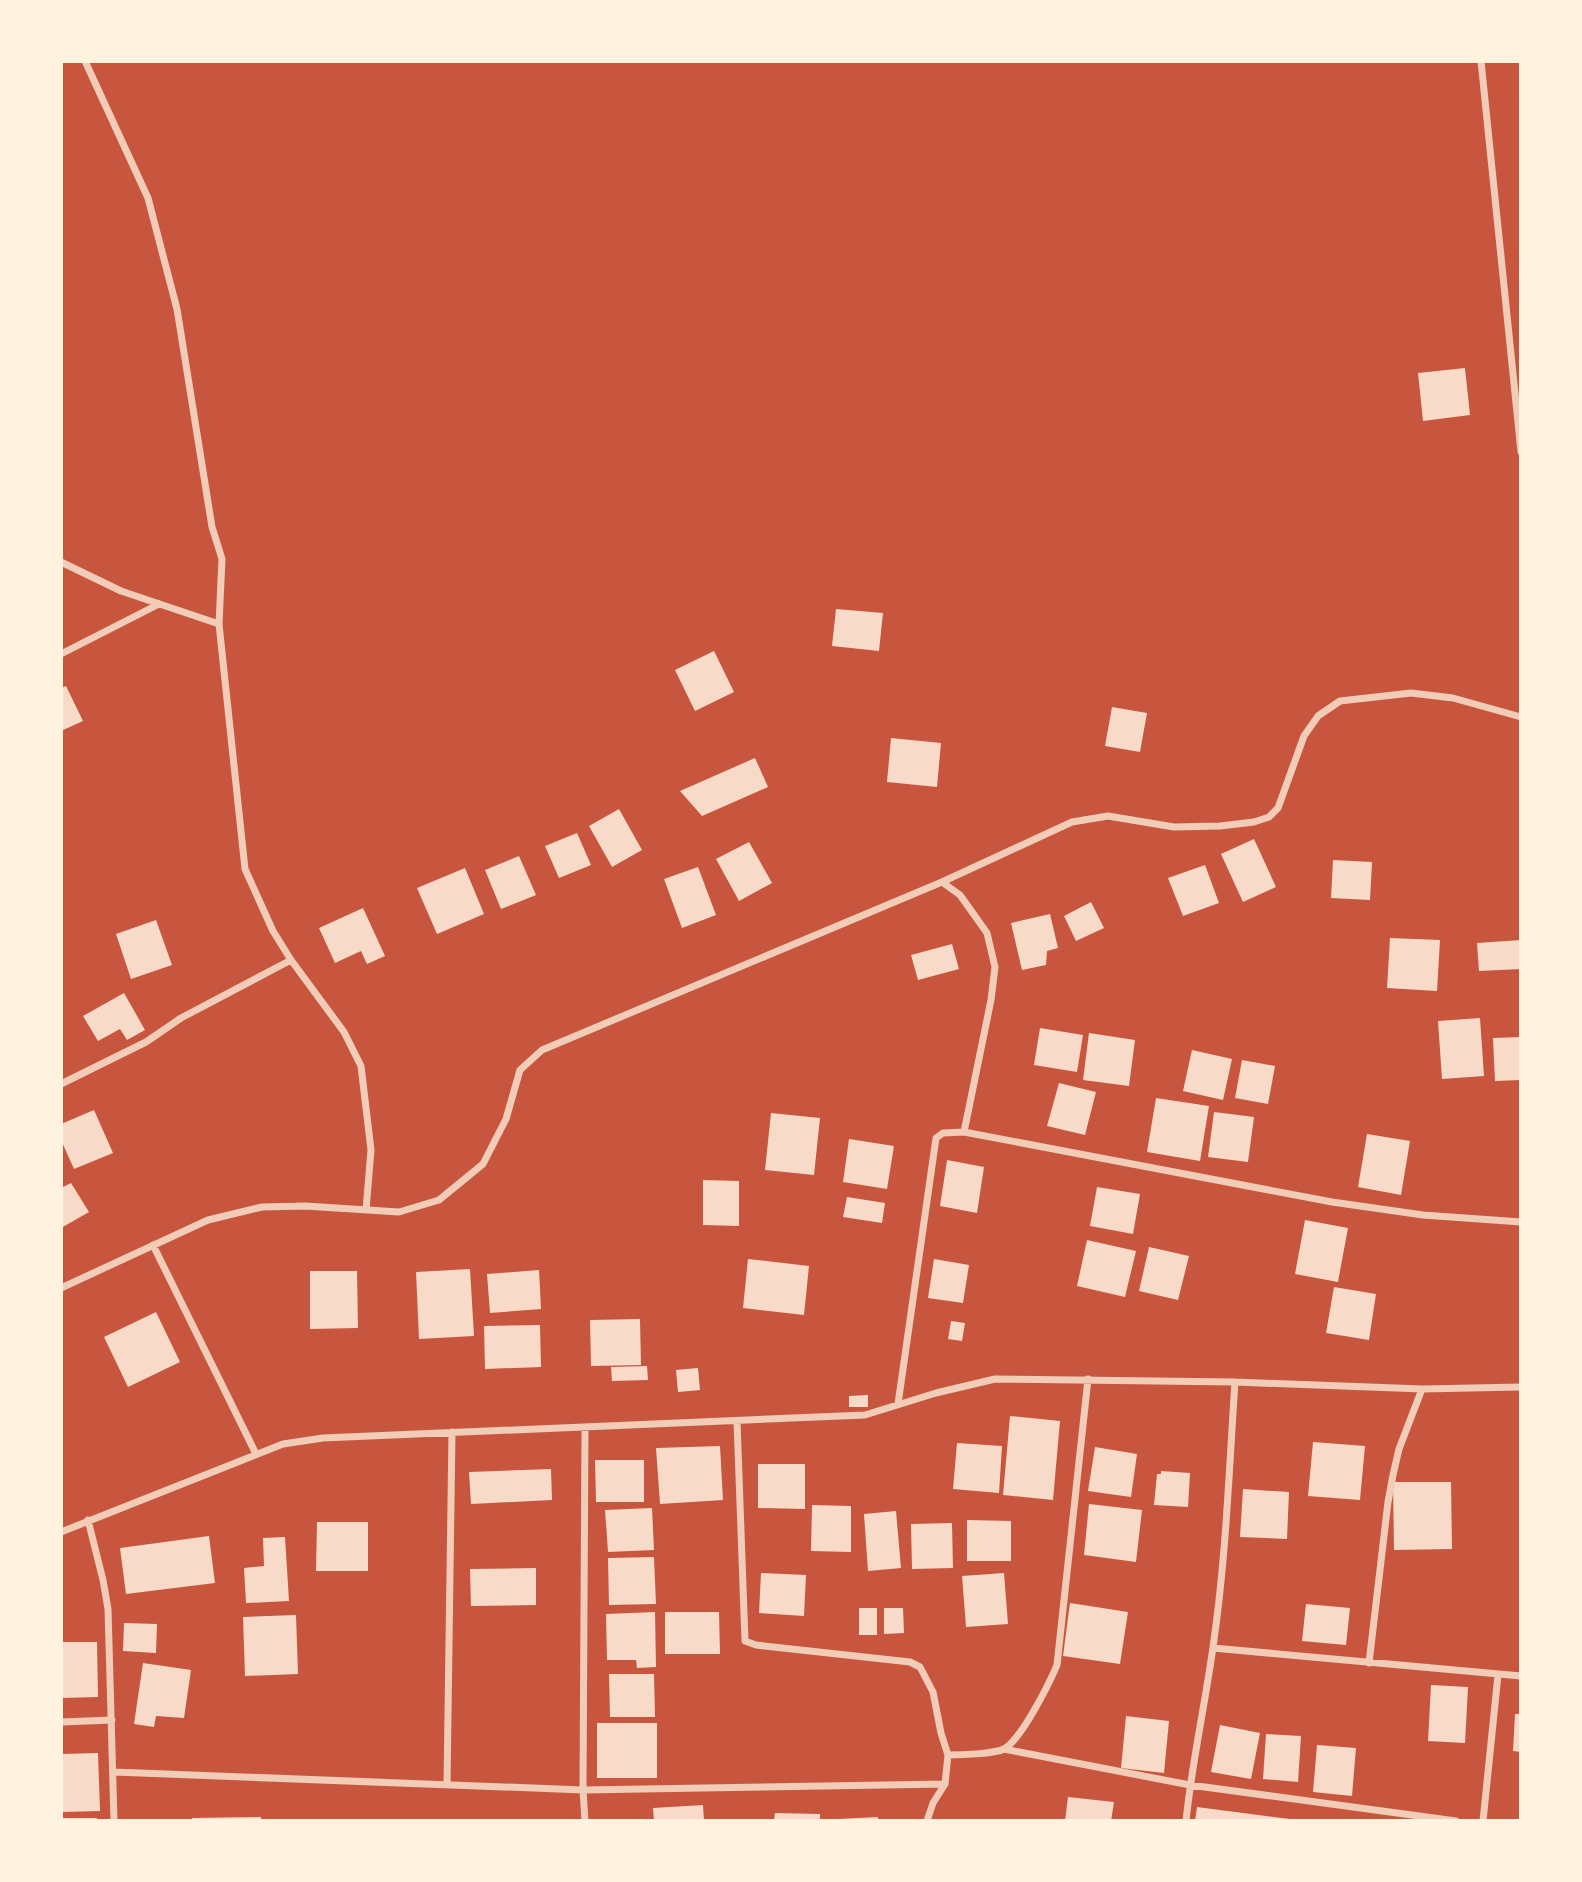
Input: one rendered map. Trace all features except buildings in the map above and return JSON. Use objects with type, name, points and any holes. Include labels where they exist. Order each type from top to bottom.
[{"type":"street","points":[[85,61],[148,198],[177,309],[212,527],[222,559],[219,624],[245,869],[273,931],[344,1032],[361,1066],[371,1150],[366,1210]]},
{"type":"street","points":[[1481,61],[1521,452]]},
{"type":"street","points":[[61,562],[121,591],[219,624]]},
{"type":"street","points":[[61,654],[159,604]]},
{"type":"street","points":[[61,1289],[208,1220],[262,1207],[305,1206],[399,1212],[439,1200],[483,1164],[506,1119],[520,1070],[542,1050],[942,882],[1072,822],[1108,816],[1174,827],[1220,826],[1254,822],[1269,817],[1278,808],[1304,736],[1318,716],[1340,701],[1410,692],[1453,698],[1521,717]]},
{"type":"street","points":[[942,882],[960,895],[986,933],[995,967],[991,1000],[964,1132]]},
{"type":"street","points":[[61,1084],[146,1042],[181,1018],[291,960]]},
{"type":"street","points":[[898,1404],[936,1138],[943,1133],[964,1132],[1332,1202],[1423,1215],[1521,1223]]},
{"type":"street","points":[[153,1245],[256,1454]]},
{"type":"street","points":[[1004,1749],[1037,1707],[1057,1665],[1088,1379]]},
{"type":"street","points":[[61,1532],[283,1444],[323,1438],[865,1415],[995,1380],[1235,1382],[1422,1389],[1521,1387]]},
{"type":"street","points":[[1186,1821],[1189,1786],[1220,1592],[1235,1382]]},
{"type":"street","points":[[1369,1663],[1390,1489],[1399,1449],[1422,1389]]},
{"type":"street","points":[[737,1421],[745,1641],[756,1645],[910,1662],[920,1667],[933,1692],[948,1755],[945,1784],[933,1803],[927,1821]]},
{"type":"street","points":[[585,1427],[585,1821]]},
{"type":"street","points":[[447,1784],[452,1432]]},
{"type":"street","points":[[88,1520],[108,1609],[114,1821]]},
{"type":"street","points":[[1213,1648],[1521,1676]]},
{"type":"street","points":[[1483,1821],[1498,1675]]},
{"type":"street","points":[[61,1722],[113,1720]]},
{"type":"street","points":[[948,1755],[1004,1749],[1189,1786],[1456,1821]]},
{"type":"street","points":[[114,1772],[583,1790],[945,1784]]}]
